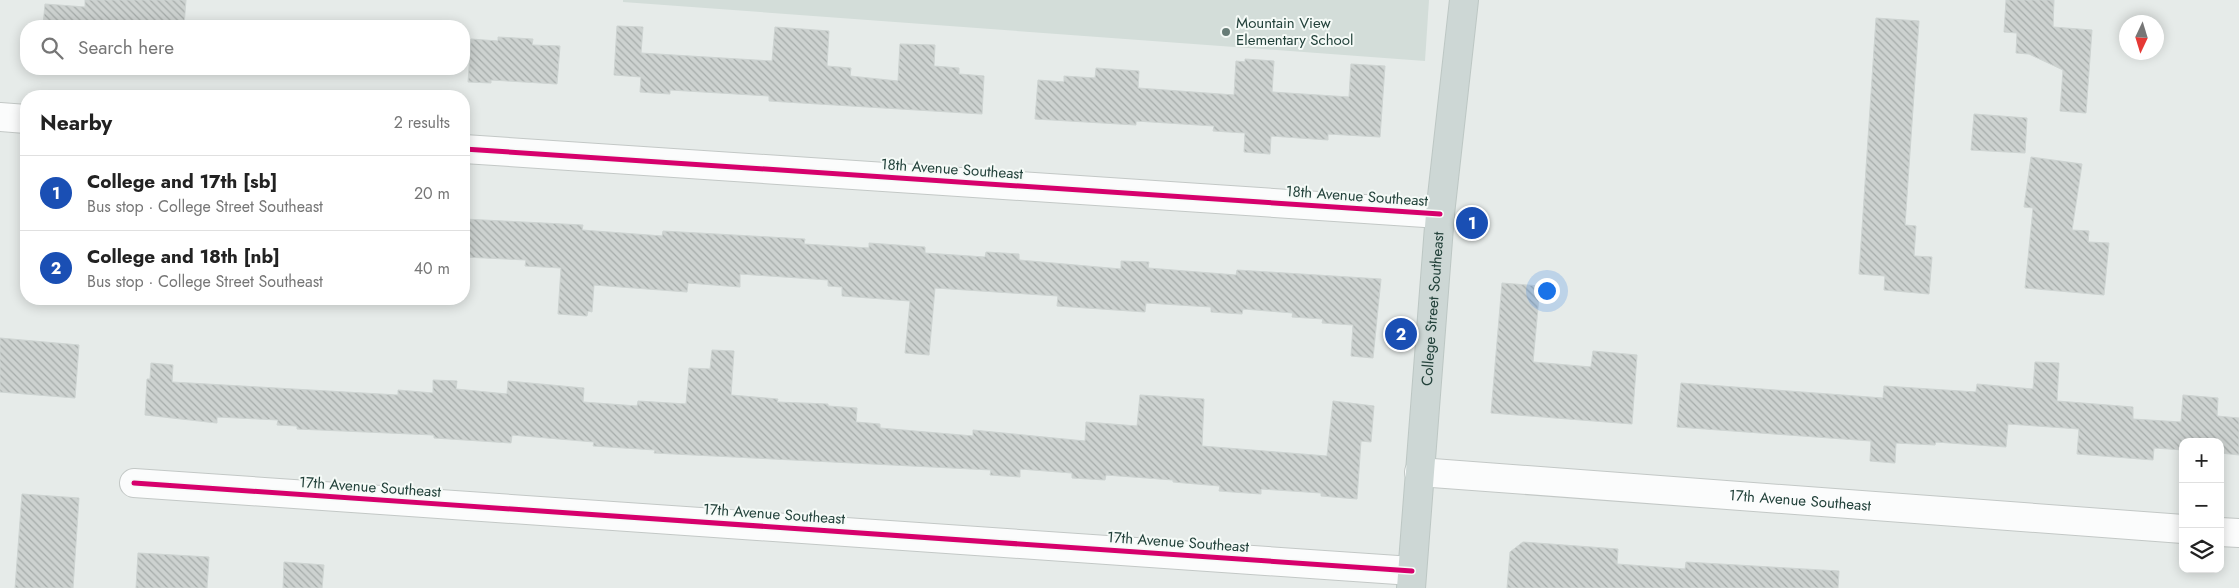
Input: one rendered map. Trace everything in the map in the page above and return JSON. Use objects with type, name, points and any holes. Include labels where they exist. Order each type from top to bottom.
[{"type":"main road","name":"College Street Southeast","points":[[1412,579],[1440,214],[1464,0]]},
{"type":"street","points":[[0,118],[20,119]]},
{"type":"street","name":"18th Avenue Southeast","points":[[470,149],[1440,214]]},
{"type":"street","name":"17th Avenue Southeast","points":[[1419,472],[2179,529]]},
{"type":"street","name":"17th Avenue Southeast","points":[[134,483],[1412,579]]},
{"type":"street","points":[[2224,532],[2239,533]]},
{"type":"shaded area","name":"Mountain View Elementary School","points":[[623,0],[1429,0],[1425,61],[623,2]]},
{"type":"building","points":[[85,0],[186,0],[184,20],[44,20],[45,4],[85,7]]},
{"type":"building","points":[[2006,0],[2054,0],[2053,27],[2092,30],[2086,113],[2060,111],[2063,70],[2029,54],[2016,53],[2017,33],[2004,32]]},
{"type":"building","points":[[1876,18],[1919,21],[1905,225],[1916,226],[1914,256],[1932,257],[1929,294],[1884,290],[1885,276],[1859,274]]},
{"type":"building","points":[[617,26],[643,27],[641,53],[772,61],[775,27],[829,31],[827,66],[851,68],[850,76],[898,81],[900,44],[935,45],[934,66],[959,68],[959,74],[984,76],[982,114],[769,101],[769,96],[670,90],[670,94],[640,92],[641,77],[614,75]]},
{"type":"building","points":[[498,37],[533,39],[532,45],[560,46],[557,84],[491,80],[491,83],[468,82],[470,75],[471,39],[498,41]]},
{"type":"building","points":[[1245,59],[1274,61],[1272,92],[1349,97],[1351,64],[1385,66],[1380,137],[1328,134],[1328,140],[1271,136],[1270,154],[1244,152],[1245,133],[1213,131],[1214,126],[1136,121],[1136,125],[1035,119],[1038,80],[1064,82],[1064,76],[1095,78],[1096,68],[1139,71],[1138,88],[1234,95],[1236,61],[1245,62]]},
{"type":"building","points":[[1974,114],[2027,118],[2025,153],[1971,150]]},
{"type":"building","points":[[2031,157],[2082,164],[2072,230],[2089,231],[2088,242],[2109,243],[2104,295],[2025,288],[2033,208],[2024,207]]},
{"type":"building","points":[[470,219],[583,225],[582,230],[662,236],[663,231],[805,239],[804,244],[869,248],[869,243],[925,247],[925,253],[985,257],[986,252],[1019,254],[1019,260],[1121,269],[1121,261],[1149,262],[1148,268],[1236,275],[1237,270],[1381,279],[1373,358],[1351,356],[1353,325],[1322,323],[1323,319],[1292,317],[1293,313],[1243,309],[1242,314],[1211,312],[1211,307],[1146,303],[1145,312],[1057,306],[1058,296],[935,288],[929,355],[905,353],[910,301],[842,296],[842,287],[828,286],[828,280],[740,274],[740,287],[688,283],[687,292],[594,285],[592,312],[588,311],[587,316],[558,314],[561,268],[525,266],[526,260],[470,257]]},
{"type":"building","points":[[1502,283],[1540,286],[1533,362],[1591,367],[1593,351],[1637,355],[1632,424],[1491,413]]},
{"type":"building","points":[[0,338],[79,345],[75,398],[0,392]]},
{"type":"building","points":[[712,350],[734,351],[731,395],[778,399],[777,402],[828,404],[828,406],[857,408],[856,422],[880,424],[880,428],[973,436],[973,430],[1085,441],[1086,422],[1137,426],[1140,395],[1204,399],[1202,446],[1327,456],[1333,401],[1374,406],[1371,442],[1361,441],[1357,499],[1321,496],[1321,493],[1261,489],[1261,494],[1219,491],[1220,486],[1106,475],[1105,480],[1072,478],[1072,473],[1020,469],[1020,477],[990,475],[991,470],[654,453],[655,450],[593,446],[594,442],[512,435],[511,443],[434,438],[434,435],[297,429],[297,426],[277,425],[278,420],[217,417],[217,423],[145,415],[147,379],[150,379],[151,363],[173,365],[172,382],[398,395],[398,390],[433,393],[433,380],[457,381],[456,389],[507,394],[508,381],[584,388],[583,402],[637,406],[638,401],[686,404],[689,368],[710,369]]},
{"type":"building","points":[[2035,362],[2059,363],[2057,401],[2133,407],[2133,419],[2181,422],[2183,395],[2218,398],[2217,416],[2239,418],[2239,455],[2224,453],[2224,438],[2179,438],[2179,450],[2154,448],[2153,460],[2077,454],[2079,429],[2008,424],[2006,447],[1936,442],[1935,445],[1896,443],[1895,463],[1870,461],[1871,441],[1677,427],[1681,383],[1883,398],[1884,386],[1976,392],[1977,384],[2033,389]]},
{"type":"building","points":[[22,494],[79,498],[73,588],[15,588]]},
{"type":"building","points":[[1523,542],[1618,549],[1617,564],[1685,569],[1686,562],[1839,571],[1838,588],[1507,588],[1510,552]]},
{"type":"building","points":[[138,553],[209,557],[207,588],[136,588]]},
{"type":"building","points":[[284,562],[324,565],[322,588],[283,588]]},
{"type":"cycle path","points":[[470,149],[1440,214]]},
{"type":"cycle path","points":[[134,483],[1412,571]]},
{"type":"place","name":"Mountain View Elementary School","points":[[1226,32]]},
{"type":"place","name":"College and 17th [sb]","points":[[1472,223]]},
{"type":"place","name":"College and 18th [nb]","points":[[1401,334]]}]
